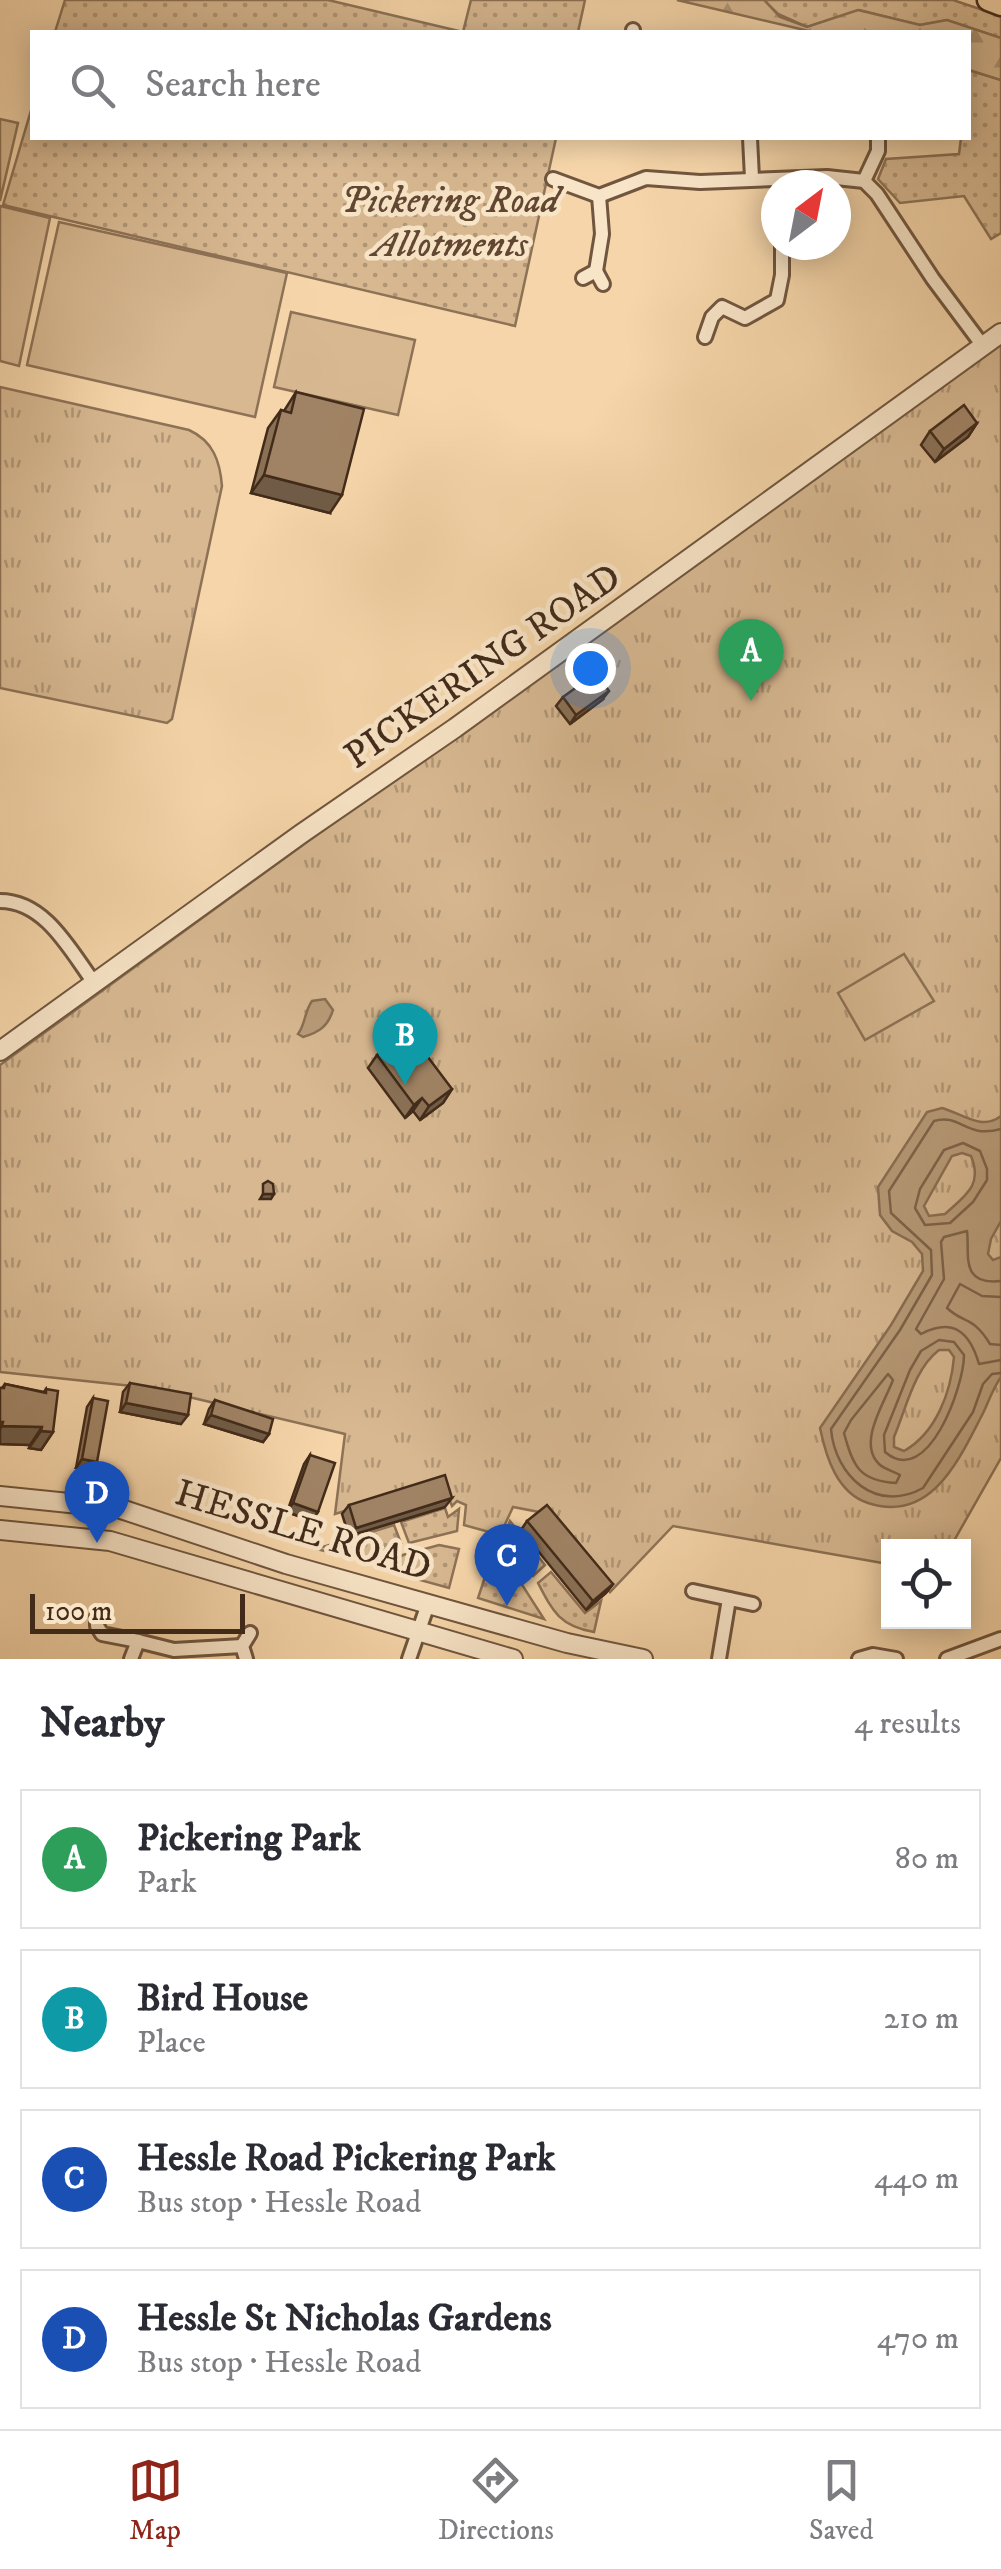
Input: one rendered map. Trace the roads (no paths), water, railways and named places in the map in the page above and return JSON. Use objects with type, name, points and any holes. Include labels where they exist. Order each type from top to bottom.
[{"type":"main road","points":[[988,0],[1001,4]]},
{"type":"street","points":[[750,140],[752,178]]},
{"type":"street","points":[[864,181],[878,150],[878,140]]},
{"type":"street","points":[[554,179],[598,196],[646,178],[700,182],[761,179]]},
{"type":"street","points":[[851,180],[864,181],[877,194],[983,346]]},
{"type":"street","points":[[598,196],[602,234],[590,274],[603,284]]},
{"type":"street","points":[[705,337],[722,306],[745,318],[777,300],[782,260]]},
{"type":"street","name":"PICKERING ROAD","points":[[0,1051],[1001,333]]},
{"type":"street","points":[[0,902],[31,908],[50,924],[96,984]]},
{"type":"street","name":"HESSLE ROAD","points":[[0,1496],[118,1508],[286,1564],[566,1642],[644,1659]]},
{"type":"street","name":"HESSLE ROAD","points":[[0,1530],[110,1541],[513,1659]]},
{"type":"street","points":[[278,1589],[286,1564]]},
{"type":"street","points":[[693,1590],[753,1604]]},
{"type":"street","points":[[720,1659],[728,1599]]},
{"type":"street","points":[[410,1659],[428,1604]]},
{"type":"street","points":[[97,1617],[102,1634],[174,1650],[244,1653],[250,1633]]},
{"type":"street","points":[[947,1659],[1001,1639]]},
{"type":"street","points":[[131,1659],[138,1642]]},
{"type":"street","points":[[859,1659],[873,1655],[896,1659]]},
{"type":"water","points":[[325,999],[333,1010],[326,1024],[309,1035],[298,1034],[312,1001]]},
{"type":"water","points":[[942,1108],[980,1122],[1001,1116],[1001,1221],[988,1254],[993,1260],[1001,1257],[1001,1377],[951,1471],[924,1497],[908,1505],[889,1507],[857,1498],[841,1483],[820,1428],[923,1271],[922,1254],[912,1242],[892,1231],[880,1215],[878,1187],[927,1112]],"holes":[[[952,1156],[971,1156],[974,1182],[945,1214],[929,1216],[924,1206]],[[939,1350],[949,1350],[954,1357],[940,1410],[915,1443],[904,1451],[894,1447],[894,1437],[917,1378]]]},
{"type":"place","name":"Pickering Park","points":[[751,701]]},
{"type":"place","name":"Bird House","points":[[405,1085]]},
{"type":"place","name":"Hessle St Nicholas Gardens","points":[[97,1543]]},
{"type":"place","name":"Hessle Road Pickering Park","points":[[507,1606]]},
{"type":"park label","name":"Pickering Road Allotments","points":[[450,223]]}]
